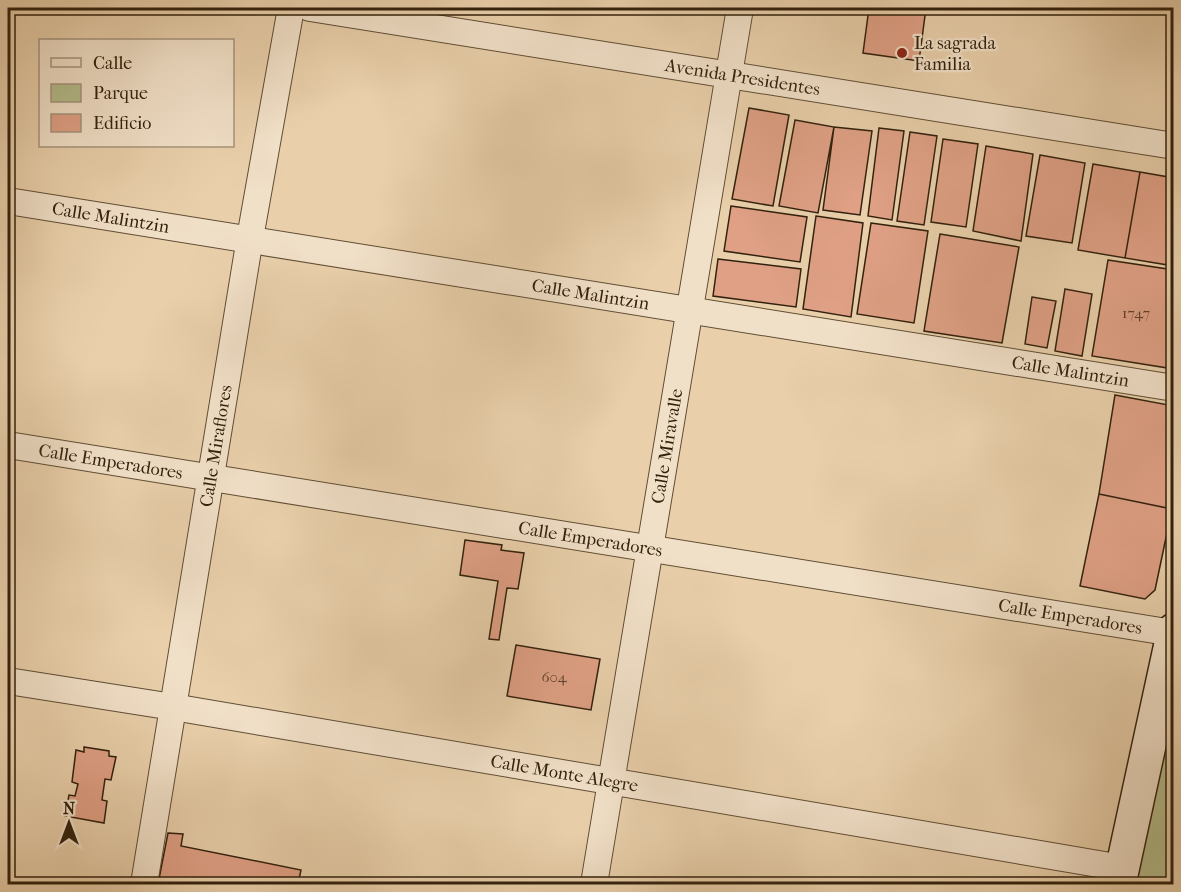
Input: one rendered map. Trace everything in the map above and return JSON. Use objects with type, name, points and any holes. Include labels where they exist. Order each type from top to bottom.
[{"type":"main road","points":[[1121,876],[1173,631]]},
{"type":"street","name":"Calle Miraflores","points":[[144,885],[250,238],[291,8]]},
{"type":"street","name":"Avenida Presidentes","points":[[310,8],[1173,146]]},
{"type":"street","name":"Calle Miravalle","points":[[594,885],[613,783],[649,548],[740,8]]},
{"type":"street","name":"Calle Malintzin","points":[[8,201],[250,238],[690,312],[1173,387]]},
{"type":"street","name":"Calle Emperadores","points":[[8,444],[1173,631]]},
{"type":"street","name":"Calle Monte Alegre","points":[[8,681],[613,783],[1121,876]]},
{"type":"green space","points":[[1173,663],[1173,884],[1126,884]]},
{"type":"building","points":[[869,8],[926,8],[919,61],[863,53]]},
{"type":"building","points":[[749,108],[789,115],[773,206],[732,199]]},
{"type":"building","points":[[795,120],[834,127],[818,213],[779,206]]},
{"type":"building","points":[[834,127],[872,131],[860,215],[823,210]]},
{"type":"building","points":[[879,128],[904,131],[892,220],[868,216]]},
{"type":"building","points":[[910,132],[937,136],[924,225],[897,221]]},
{"type":"building","points":[[943,139],[978,144],[966,227],[931,222]]},
{"type":"building","points":[[986,146],[1033,154],[1021,241],[973,231]]},
{"type":"building","points":[[1040,155],[1085,163],[1072,243],[1026,236]]},
{"type":"building","points":[[1093,164],[1140,172],[1125,258],[1078,250]]},
{"type":"building","points":[[1140,172],[1174,178],[1174,266],[1125,258]]},
{"type":"building","points":[[731,206],[807,217],[800,262],[724,251]]},
{"type":"building","points":[[816,216],[863,223],[851,317],[803,309]]},
{"type":"building","points":[[871,223],[928,231],[914,323],[857,314]]},
{"type":"building","points":[[940,234],[1019,247],[1002,343],[924,331]]},
{"type":"building","points":[[718,259],[801,269],[796,307],[713,296]]},
{"type":"building","points":[[1108,260],[1174,270],[1174,369],[1092,356]]},
{"type":"building","points":[[1065,289],[1092,294],[1082,356],[1055,351]]},
{"type":"building","points":[[1032,297],[1056,301],[1047,348],[1025,344]]},
{"type":"building","points":[[1115,395],[1174,406],[1172,509],[1099,494]]},
{"type":"building","points":[[1099,494],[1172,509],[1155,590],[1145,599],[1080,586]]},
{"type":"building","points":[[465,540],[502,545],[501,550],[524,553],[518,589],[507,588],[499,640],[489,639],[498,581],[460,575]]},
{"type":"building","points":[[516,645],[600,659],[591,710],[507,696]]},
{"type":"building","points":[[84,747],[109,751],[109,756],[116,757],[111,780],[105,779],[102,800],[107,801],[104,823],[65,816],[69,795],[75,796],[78,784],[72,782],[76,750],[84,752]]},
{"type":"building","points":[[168,833],[183,834],[181,846],[301,870],[298,884],[158,884]]},
{"type":"place","name":"La sagrada Familia","points":[[902,53]]}]
